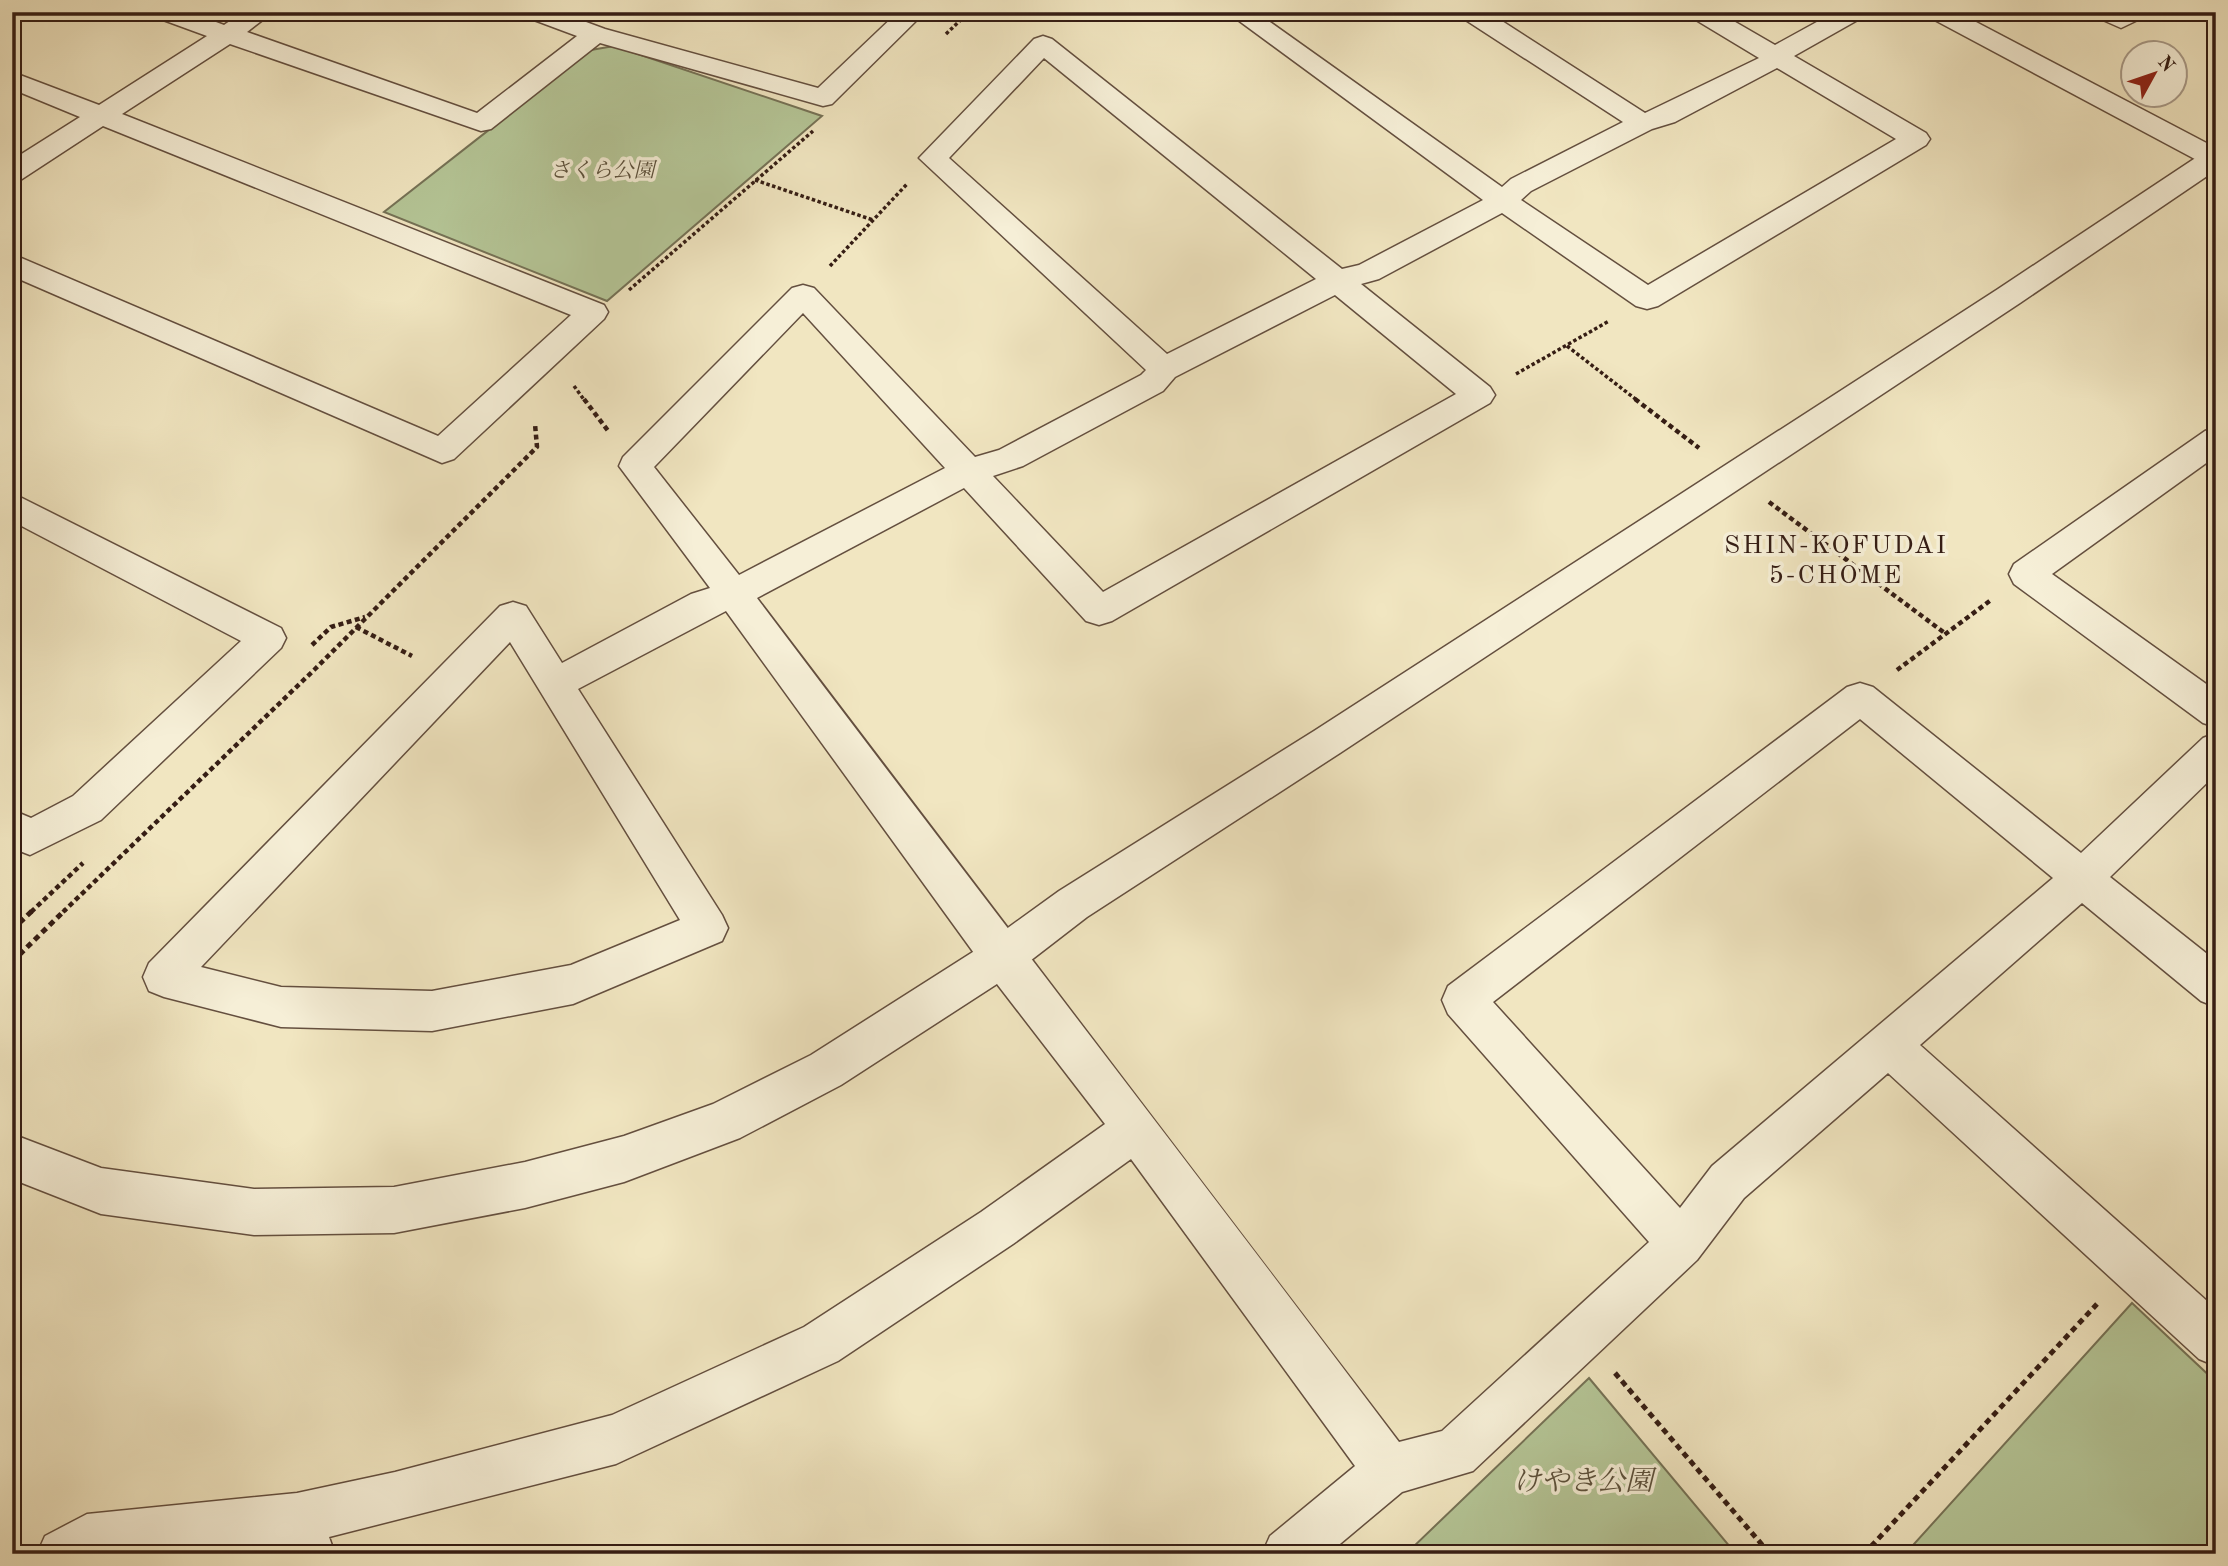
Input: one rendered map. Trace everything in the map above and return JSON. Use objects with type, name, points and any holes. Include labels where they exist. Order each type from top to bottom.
[{"type":"street","points":[[164,12],[226,36],[481,123],[596,34]]},
{"type":"street","points":[[12,173],[261,12]]},
{"type":"street","points":[[535,12],[596,34],[823,98],[913,12]]},
{"type":"street","points":[[1239,12],[1503,201],[1647,299],[1916,139],[1700,12]]},
{"type":"street","points":[[1470,12],[1642,122]]},
{"type":"street","points":[[555,684],[704,604],[734,594],[966,472],[1011,458],[1152,383],[1164,369],[1339,280],[1369,272],[1503,201],[1521,185],[1642,122],[1665,116],[1778,58],[1788,47],[1854,12]]},
{"type":"street","points":[[12,1156],[101,1191],[254,1212],[394,1210],[525,1185],[624,1159],[724,1122],[826,1070],[1002,957],[1073,904],[1339,735],[2215,158],[1938,12]]},
{"type":"street","points":[[2105,12],[2121,20],[2135,12]]},
{"type":"street","points":[[1164,369],[933,158],[1043,44],[1479,395],[1099,611],[803,295],[635,466],[734,594],[1002,957],[1136,1129],[1389,1470]]},
{"type":"street","points":[[12,80],[593,312],[442,451],[12,264]]},
{"type":"street","points":[[2216,439],[2026,574],[2216,712]]},
{"type":"street","points":[[12,506],[268,638],[87,808],[30,838],[12,827]]},
{"type":"street","points":[[513,616],[555,684],[707,928],[573,984],[432,1011],[281,1007],[164,977],[513,616]]},
{"type":"street","points":[[1681,1244],[1463,1000],[1860,698],[2216,986]]},
{"type":"street","points":[[1288,1554],[1389,1470],[1455,1453],[1681,1244],[1728,1182],[2081,879],[2216,749]]},
{"type":"street","points":[[1890,1045],[2216,1342]]},
{"type":"street","points":[[63,1554],[87,1540],[303,1536],[395,1497],[616,1439],[821,1344],[997,1228],[1136,1129]]},
{"type":"path","points":[[803,295],[933,158]]},
{"type":"path","points":[[755,180],[873,220]]},
{"type":"path","points":[[1479,395],[1647,299]]},
{"type":"path","points":[[1567,346],[1700,448]]},
{"type":"path","points":[[570,381],[635,466]]},
{"type":"path","points":[[1760,495],[1946,634]]},
{"type":"path","points":[[1860,698],[2026,574]]},
{"type":"path","points":[[356,627],[452,677]]},
{"type":"path","points":[[12,962],[314,670]]},
{"type":"path","points":[[1864,1554],[2132,1266]]},
{"type":"path","points":[[1609,1367],[1770,1554]]},
{"type":"green space","name":"さくら公園","points":[[614,46],[822,116],[607,301],[384,212],[591,50]]},
{"type":"green space","points":[[2132,1303],[2216,1382],[2216,1554],[1905,1554]]},
{"type":"green space","name":"けやき公園","points":[[1589,1378],[1736,1554],[1415,1554],[1411,1549]]},
{"type":"district","name":"SHIN-KOFUDAI 5-CHOME","points":[[1836,561]]}]
